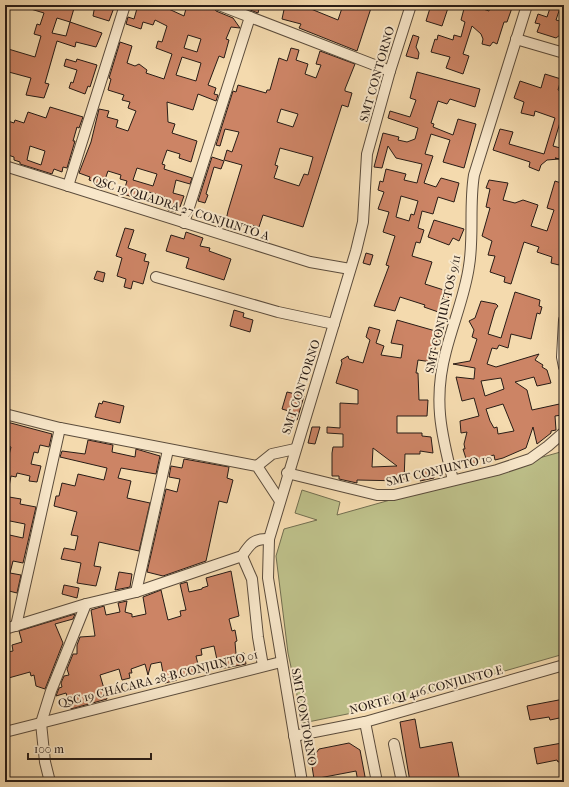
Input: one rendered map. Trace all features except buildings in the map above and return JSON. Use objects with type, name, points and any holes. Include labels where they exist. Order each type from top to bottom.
[{"type":"street","points":[[68,186],[125,5]]},
{"type":"street","points":[[219,5],[390,71]]},
{"type":"street","name":"SMT CONTORNO","points":[[302,782],[268,578],[269,539],[287,473],[350,269],[362,222],[367,154],[390,71],[411,5]]},
{"type":"street","name":"SMT CONJUNTOS 9/11","points":[[453,480],[442,436],[438,395],[445,353],[469,267],[472,248],[471,194],[474,175],[527,5]]},
{"type":"street","points":[[184,223],[250,17]]},
{"type":"street","points":[[516,39],[564,53]]},
{"type":"street","name":"QSC 19 QUADRA 27 CONJUNTO A","points":[[5,166],[310,262],[350,269]]},
{"type":"street","points":[[156,277],[278,312],[334,324]]},
{"type":"street","points":[[564,320],[562,357],[564,367]]},
{"type":"street","points":[[5,414],[60,428],[257,466],[280,500]]},
{"type":"street","points":[[16,626],[60,428]]},
{"type":"street","name":"SMT CONJUNTO 10","points":[[287,473],[347,489],[386,496],[497,470],[530,459],[564,432]]},
{"type":"street","points":[[257,466],[272,454],[295,449]]},
{"type":"street","points":[[136,592],[168,450]]},
{"type":"street","points":[[5,628],[16,626],[86,604],[136,592],[242,556],[251,542],[260,538],[269,539]]},
{"type":"street","points":[[242,556],[252,579],[258,637],[263,666]]},
{"type":"street","points":[[252,579],[268,578]]},
{"type":"street","points":[[50,782],[45,762],[41,722],[51,690],[86,604]]},
{"type":"street","name":"QSC 19 CHÁCARA 28-B CONJUNTO 01","points":[[5,732],[281,662]]},
{"type":"street","name":"NORTE QI 416 CONJUNTO E","points":[[294,736],[366,722],[564,665]]},
{"type":"street","points":[[366,722],[376,782]]},
{"type":"street","points":[[394,744],[402,782]]},
{"type":"green space","points":[[564,451],[564,654],[372,709],[303,723],[288,653],[276,556],[284,529],[317,520],[295,513],[302,490],[340,502],[337,515]]}]
